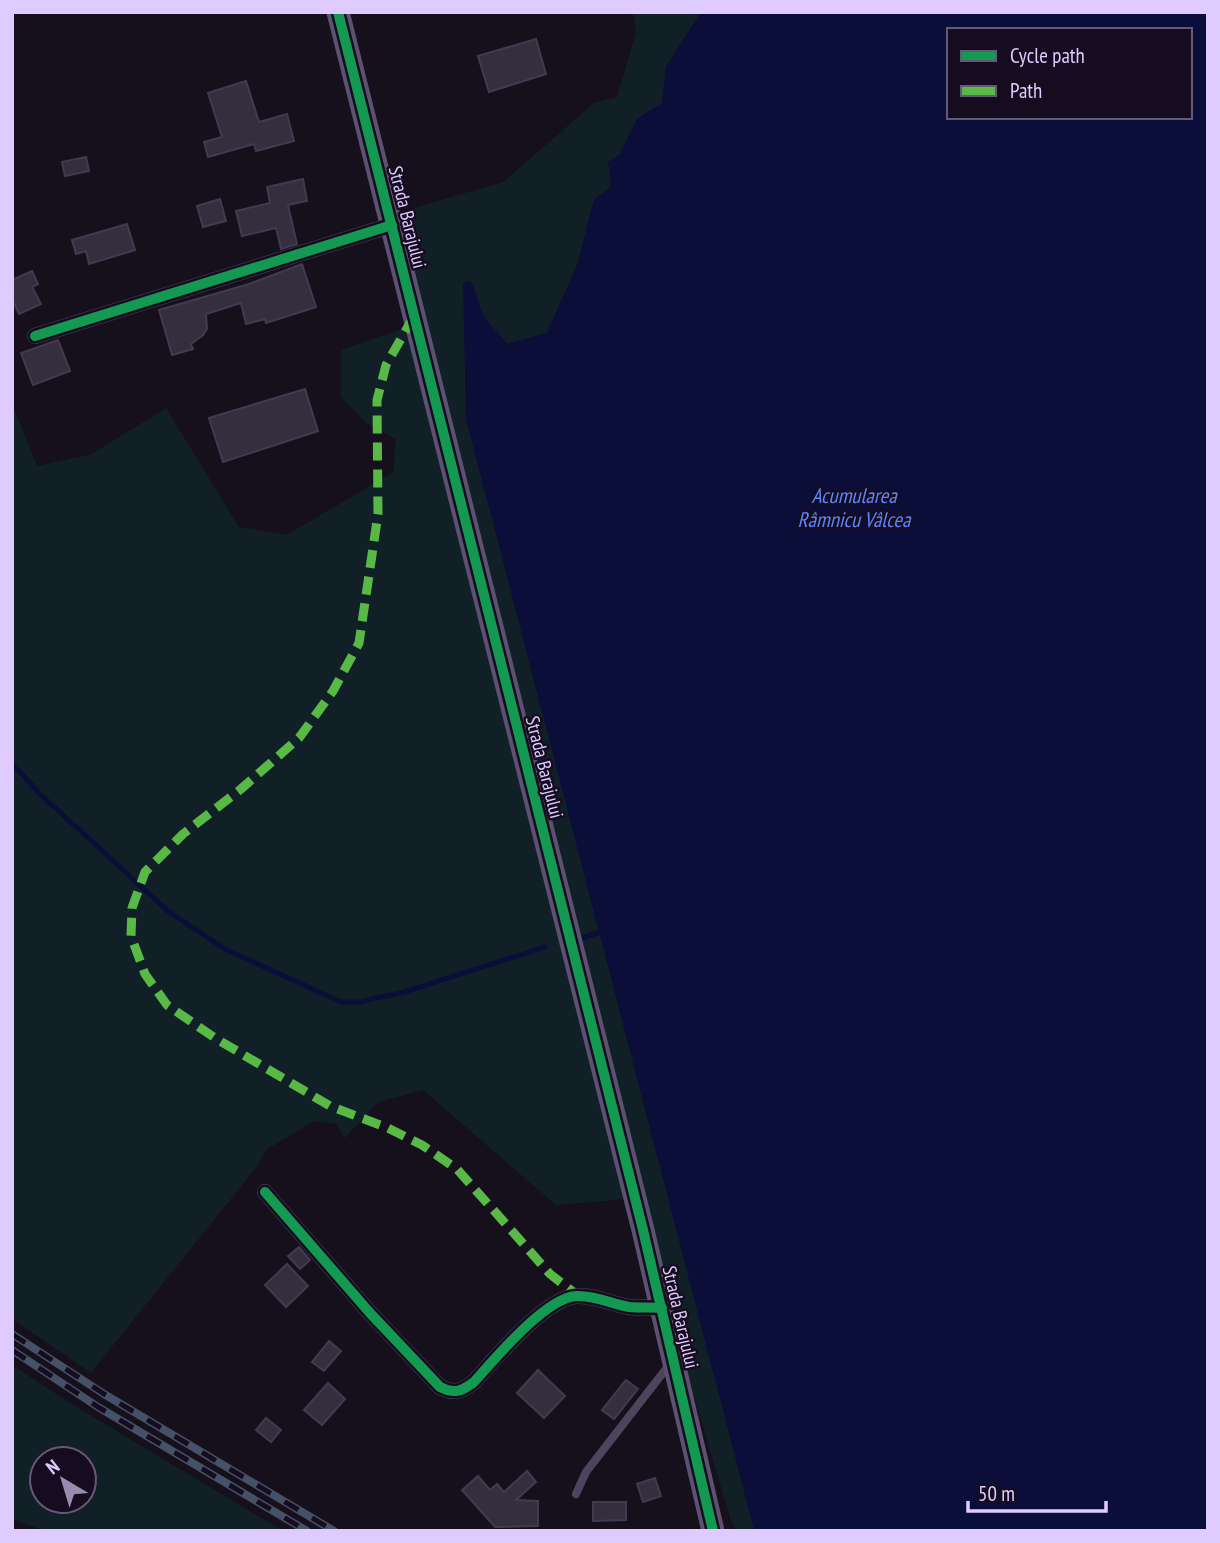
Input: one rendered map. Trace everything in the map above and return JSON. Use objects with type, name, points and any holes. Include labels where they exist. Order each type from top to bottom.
[{"type":"street","name":"Strada Barajului","points":[[338,12],[662,1308],[713,1531]]},
{"type":"street","points":[[35,336],[392,225]]},
{"type":"street","points":[[265,1192],[370,1313],[440,1387],[450,1392],[464,1390],[531,1322],[555,1303],[569,1297],[586,1297],[628,1307],[662,1308]]},
{"type":"lane","points":[[576,1494],[586,1472],[673,1360]]},
{"type":"shaded area","points":[[633,12],[701,12],[666,67],[662,103],[637,119],[620,154],[608,163],[612,186],[594,200],[578,263],[547,333],[507,344],[483,316],[472,283],[464,284],[466,418],[755,1531],[737,1531],[731,1521],[690,1382],[642,1195],[556,1205],[423,1090],[378,1102],[345,1138],[336,1124],[314,1121],[266,1150],[258,1165],[91,1373],[12,1319],[12,403],[37,466],[92,454],[166,408],[239,527],[287,535],[393,472],[396,439],[366,423],[341,397],[341,350],[402,329],[427,326],[400,212],[503,182],[594,103],[617,97],[636,32]]},
{"type":"shaded area","points":[[12,1365],[70,1403],[283,1531],[45,1531],[12,1519]]},
{"type":"water","name":"Acumularea Râmnicu Vâlcea","points":[[701,12],[1208,12],[1208,1531],[754,1530],[466,418],[463,284],[467,281],[472,283],[483,316],[507,344],[547,333],[578,263],[594,200],[611,186],[608,162],[620,154],[637,119],[662,103],[666,67]]},
{"type":"building","points":[[536,39],[546,74],[489,92],[478,56]]},
{"type":"building","points":[[246,81],[259,122],[287,114],[294,141],[256,151],[254,144],[208,157],[204,142],[222,137],[208,93]]},
{"type":"building","points":[[86,157],[89,171],[65,176],[62,162]]},
{"type":"building","points":[[303,179],[307,201],[288,205],[297,244],[281,249],[276,228],[242,236],[236,211],[270,203],[267,187]]},
{"type":"building","points":[[220,199],[226,221],[203,227],[197,206]]},
{"type":"building","points":[[127,224],[135,250],[89,264],[86,251],[76,254],[72,240]]},
{"type":"building","points":[[302,264],[316,307],[266,323],[265,319],[246,324],[241,303],[206,314],[207,329],[191,344],[193,349],[172,355],[159,310],[249,284]]},
{"type":"building","points":[[32,271],[38,284],[32,287],[41,304],[19,314],[12,299],[12,280]]},
{"type":"building","points":[[58,340],[70,371],[33,385],[21,353]]},
{"type":"building","points":[[305,389],[318,431],[223,462],[209,418]]},
{"type":"building","points":[[299,1247],[310,1260],[300,1269],[288,1256]]},
{"type":"building","points":[[287,1264],[308,1286],[286,1307],[265,1285]]},
{"type":"building","points":[[329,1341],[341,1351],[324,1371],[312,1362]]},
{"type":"building","points":[[538,1370],[565,1396],[544,1418],[517,1393]]},
{"type":"building","points":[[626,1380],[638,1389],[614,1419],[602,1410]]},
{"type":"building","points":[[328,1383],[345,1399],[322,1425],[304,1410]]},
{"type":"building","points":[[266,1418],[281,1430],[271,1442],[256,1430]]},
{"type":"building","points":[[527,1471],[536,1482],[516,1500],[538,1501],[538,1526],[495,1527],[462,1490],[478,1476],[490,1490],[497,1484],[504,1492]]},
{"type":"building","points":[[655,1478],[661,1496],[643,1502],[637,1484]]},
{"type":"building","points":[[593,1502],[626,1502],[626,1520],[593,1521]]},
{"type":"waterway","points":[[12,763],[40,794],[169,912],[225,949],[341,1002],[359,1002],[404,992],[545,947]]},
{"type":"waterway","points":[[578,939],[598,933]]},
{"type":"railway","points":[[12,1334],[104,1394],[334,1531]]},
{"type":"railway","points":[[12,1350],[98,1407],[307,1531]]},
{"type":"marked path","points":[[414,316],[386,365],[377,400],[378,514],[359,643],[333,691],[299,738],[241,789],[183,834],[145,872],[132,908],[131,936],[145,974],[167,1005],[215,1038],[330,1106],[388,1128],[422,1145],[457,1169],[550,1274],[577,1295]]},
{"type":"cycle path","points":[[338,12],[643,1230],[713,1531]]},
{"type":"cycle path","points":[[35,336],[392,225]]},
{"type":"cycle path","points":[[265,1192],[370,1313],[440,1387],[449,1391],[461,1390],[474,1382],[535,1318],[564,1299],[583,1296],[629,1307],[662,1308]]}]
